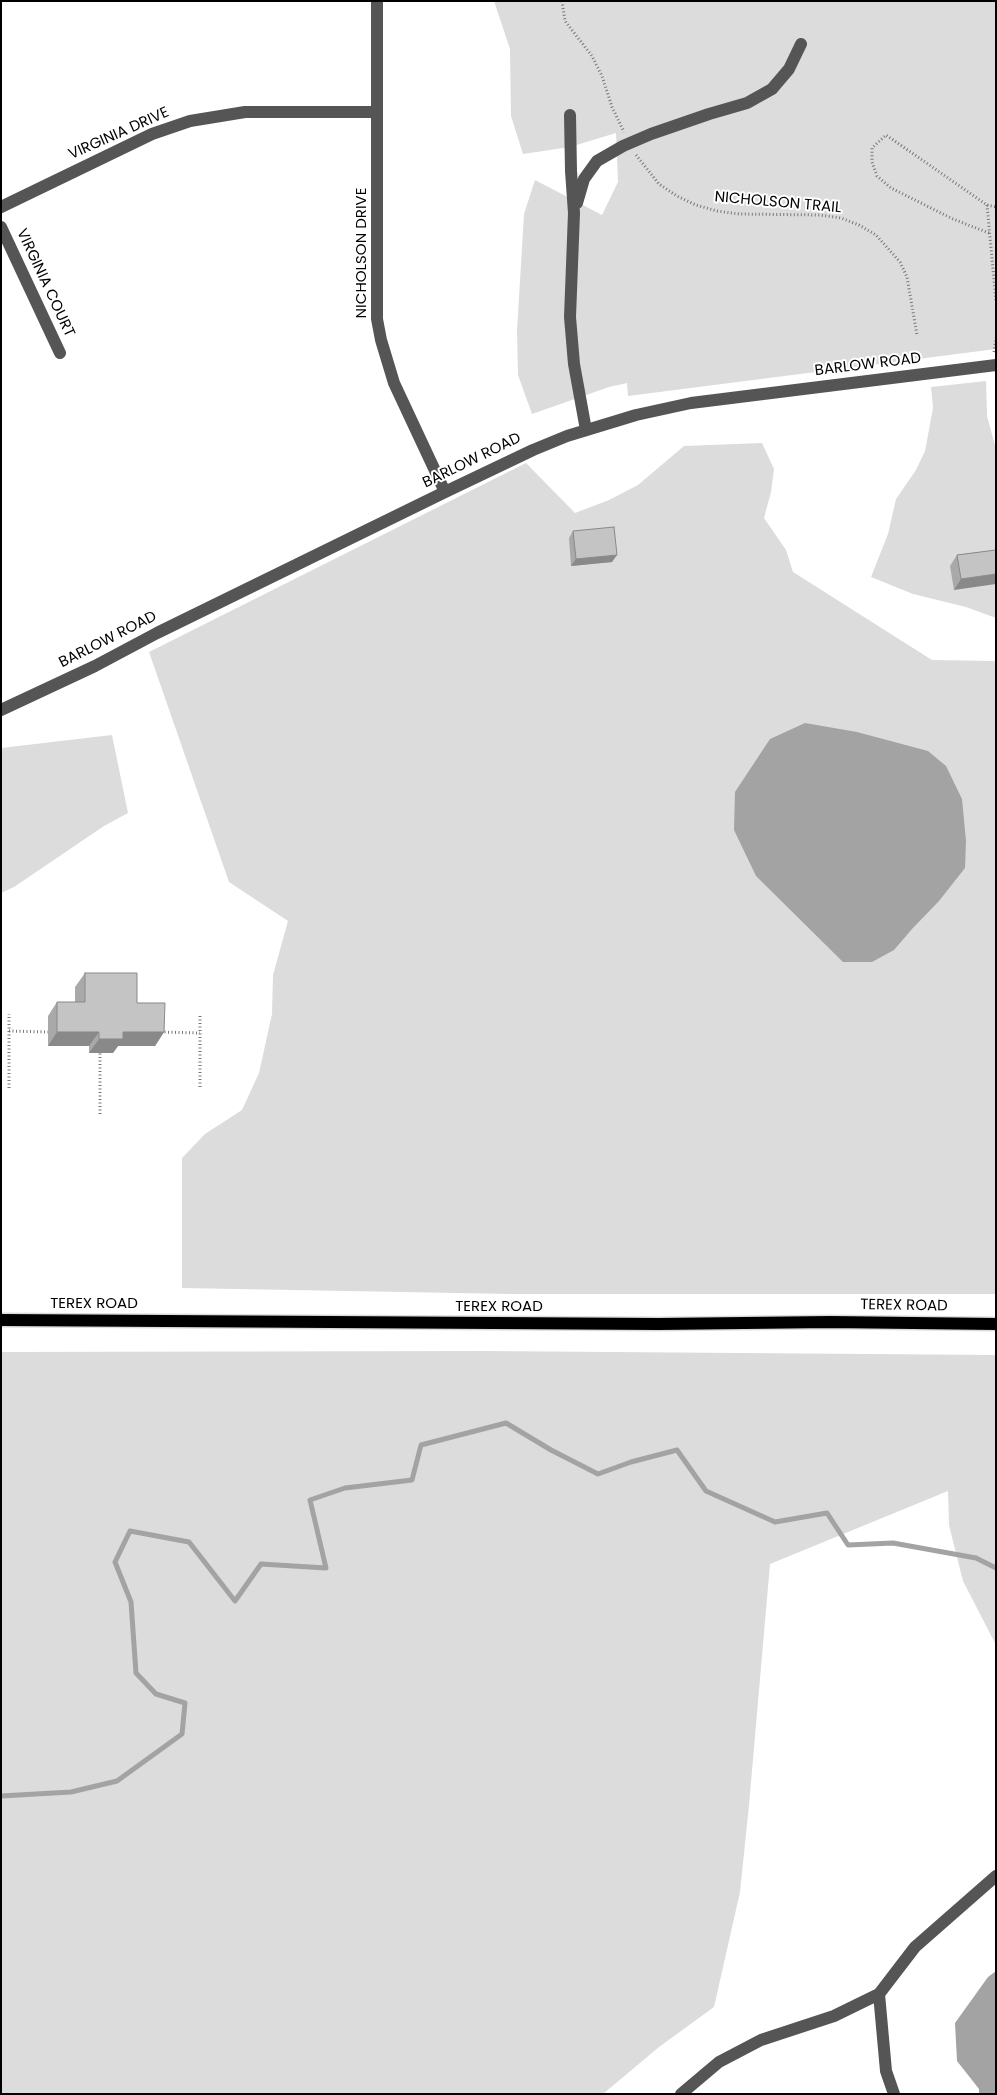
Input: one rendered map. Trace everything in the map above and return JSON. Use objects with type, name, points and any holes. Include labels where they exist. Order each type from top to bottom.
[{"type":"main road","name":"TEREX ROAD","points":[[1,1320],[996,1324]]},
{"type":"street","name":"NICHOLSON DRIVE","points":[[377,1],[377,319],[381,340],[394,383],[445,492]]},
{"type":"street","points":[[574,213],[584,179],[598,161],[629,143],[651,134],[756,99],[772,89],[789,69],[801,44]]},
{"type":"street","name":"VIRGINIA DRIVE","points":[[1,207],[152,134],[190,121],[245,112],[377,112]]},
{"type":"street","points":[[570,116],[574,213],[570,317],[574,364],[586,430]]},
{"type":"street","name":"VIRGINIA COURT","points":[[1,227],[60,353]]},
{"type":"street","name":"BARLOW ROAD","points":[[1,710],[95,666],[157,633],[445,492],[533,450],[586,430],[636,415],[691,403],[996,365]]},
{"type":"street","points":[[681,2094],[719,2062],[761,2040],[834,2016],[879,1994],[915,1946],[996,1876]]},
{"type":"street","points":[[879,1994],[886,2071],[894,2094]]},
{"type":"path","name":"NICHOLSON TRAIL","points":[[562,1],[565,21],[592,56],[612,107],[629,143],[645,168],[660,184],[676,196],[696,205],[740,214],[820,215],[842,218],[876,235],[900,262],[907,278],[916,335]]},
{"type":"path","points":[[989,233],[953,219],[891,188],[877,176],[872,162],[872,148],[886,135],[987,205],[996,207]]},
{"type":"path","points":[[987,205],[996,301]]},
{"type":"path","points":[[9,1014],[9,1088]]},
{"type":"path","points":[[200,1016],[200,1089]]},
{"type":"path","points":[[9,1031],[48,1032]]},
{"type":"path","points":[[155,1032],[200,1033]]},
{"type":"path","points":[[100,1053],[100,1114]]},
{"type":"shaded area","points":[[494,1],[996,1],[996,349],[628,396],[627,383],[609,387],[532,414],[518,375],[517,331],[524,214],[535,180],[602,215],[618,182],[616,133],[570,147],[523,154],[511,116],[510,49]]},
{"type":"shaded area","points":[[986,381],[987,416],[996,449],[996,618],[966,607],[913,594],[871,577],[888,534],[896,499],[916,470],[925,451],[933,408],[931,387]]},
{"type":"shaded area","points":[[762,443],[774,469],[771,492],[764,518],[786,550],[793,572],[932,660],[996,661],[996,1294],[513,1294],[182,1288],[182,1158],[205,1134],[242,1110],[259,1073],[272,1014],[273,975],[288,921],[229,882],[149,652],[526,463],[575,513],[609,500],[638,485],[684,446]]},
{"type":"shaded area","points":[[805,723],[857,732],[928,751],[946,766],[962,799],[966,841],[965,868],[939,901],[894,950],[872,962],[843,962],[756,876],[734,830],[735,792],[770,739]]},
{"type":"shaded area","points":[[112,735],[128,813],[104,826],[14,887],[1,893],[1,748]]},
{"type":"shaded area","points":[[483,1351],[996,1355],[996,1645],[963,1581],[949,1525],[948,1491],[770,1564],[740,1892],[714,2007],[659,2047],[603,2094],[1,2094],[1,1352]]},
{"type":"shaded area","points":[[996,1971],[996,2094],[979,2094],[979,2089],[957,2061],[955,2023],[988,1977]]},
{"type":"building","points":[[614,527],[617,555],[576,559],[573,531]]},
{"type":"building","points":[[996,550],[996,574],[961,579],[957,555]]},
{"type":"building","points":[[85,973],[137,973],[137,1003],[165,1003],[164,1032],[123,1032],[123,1039],[99,1039],[99,1032],[57,1032],[57,1002],[85,1002]]},
{"type":"waterway","points":[[1,1796],[71,1792],[117,1781],[182,1734],[185,1703],[156,1694],[136,1673],[131,1602],[115,1562],[130,1531],[189,1542],[235,1601],[261,1564],[326,1568],[310,1500],[345,1488],[412,1480],[421,1445],[506,1423],[551,1450],[598,1474],[631,1462],[677,1450],[706,1491],[775,1522],[827,1513],[848,1545],[893,1543],[976,1558],[996,1568]]}]
